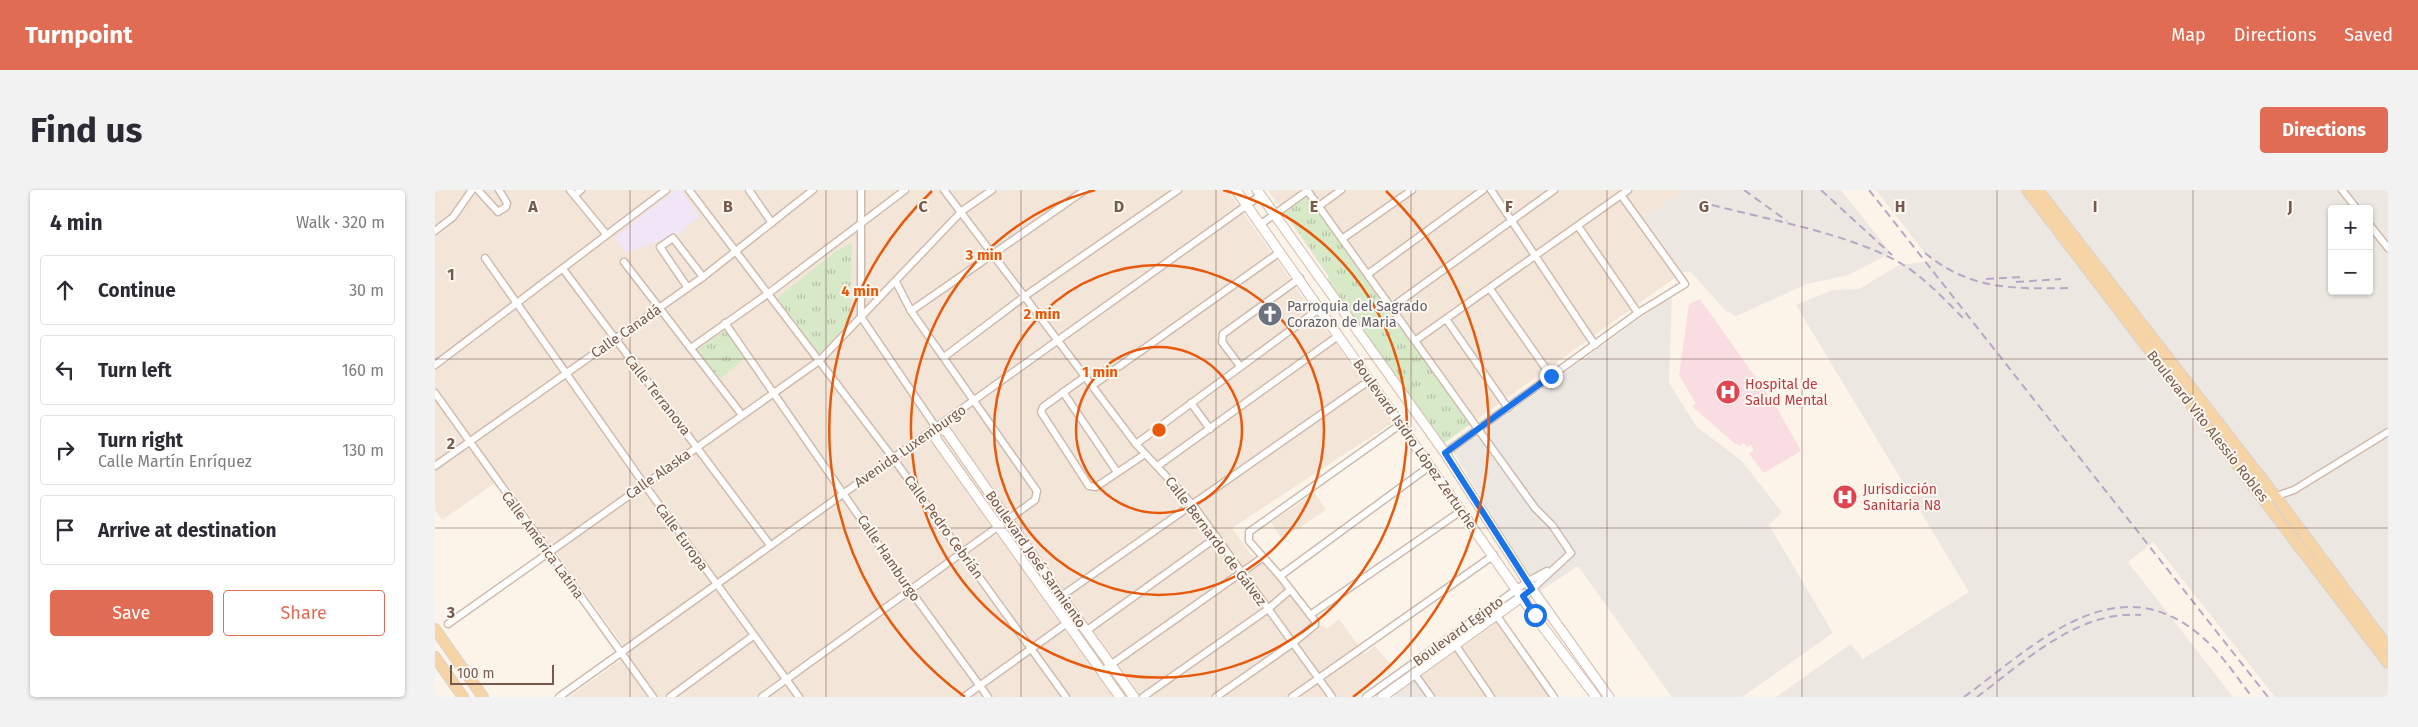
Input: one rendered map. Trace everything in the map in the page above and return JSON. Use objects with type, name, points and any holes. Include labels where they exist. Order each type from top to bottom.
[{"type":"main road","name":"Boulevard Isidro López Zertuche","points":[[1236,190],[1461,511],[1596,697]]},
{"type":"main road","name":"Boulevard Vito Alessio Robles","points":[[2027,190],[2265,500],[2388,647]]},
{"type":"main road","name":"Boulevard Vito Alessio Robles","points":[[2038,190],[2276,497],[2388,663]]},
{"type":"main road","name":"Boulevard Isidro López Zertuche","points":[[1259,193],[1445,453],[1529,585],[1609,697]]},
{"type":"main road","name":"Boulevard José Sarmiento","points":[[935,426],[947,432],[1007,520],[1134,697]]},
{"type":"main road","name":"Boulevard José Sarmiento","points":[[935,426],[936,439],[1120,697]]},
{"type":"main road","name":"Boulevard Egipto","points":[[1382,697],[1412,670],[1456,645],[1497,616],[1523,596],[1529,585]]},
{"type":"main road","points":[[435,629],[483,697]]},
{"type":"main road","points":[[435,657],[463,697]]},
{"type":"street","points":[[435,231],[453,217],[472,190]]},
{"type":"street","points":[[478,190],[498,212],[506,207],[507,203],[499,190]]},
{"type":"street","points":[[581,190],[573,192],[606,234]]},
{"type":"street","points":[[435,364],[666,190]]},
{"type":"street","name":"Calle Pedro Cebrián","points":[[689,190],[769,293],[963,552],[1065,697]]},
{"type":"street","points":[[749,190],[772,223]]},
{"type":"street","name":"Calle Canadá","points":[[435,466],[703,278],[813,190]]},
{"type":"street","points":[[861,190],[861,317]]},
{"type":"street","points":[[691,348],[769,293],[905,190]]},
{"type":"street","name":"Calle Bernardo de Gálvez","points":[[944,190],[962,211],[1136,444],[1159,465],[1193,505],[1332,697]]},
{"type":"street","name":"Calle Alaska","points":[[448,624],[819,361],[962,211],[992,190]]},
{"type":"street","points":[[911,311],[1085,190]]},
{"type":"street","points":[[944,357],[1025,296],[1178,190]]},
{"type":"street","points":[[1261,224],[1307,190],[1478,429]]},
{"type":"street","points":[[1319,206],[1341,190]]},
{"type":"street","points":[[1342,239],[1412,190]]},
{"type":"street","points":[[1367,274],[1483,190]]},
{"type":"street","points":[[1491,190],[1595,345]]},
{"type":"street","points":[[1392,307],[1554,190]]},
{"type":"street","points":[[1416,340],[1627,190]]},
{"type":"street","points":[[2342,190],[2354,205]]},
{"type":"street","name":"Avenida Luxemburgo","points":[[559,697],[935,426],[1059,342],[1247,206],[1259,193]]},
{"type":"street","points":[[1445,453],[1638,313],[1685,284],[1621,195]]},
{"type":"street","points":[[1578,226],[1638,313]]},
{"type":"street","points":[[2373,229],[2388,248]]},
{"type":"street","points":[[689,288],[660,248],[673,238],[703,278]]},
{"type":"street","points":[[1093,385],[1280,252]]},
{"type":"street","name":"Calle Europa","points":[[485,258],[644,484],[799,697]]},
{"type":"street","points":[[624,262],[742,415]]},
{"type":"street","name":"Calle Terranova","points":[[563,269],[698,446],[770,546]]},
{"type":"street","points":[[1240,366],[1223,342],[1223,334],[1299,278]]},
{"type":"street","points":[[762,697],[1035,500],[1037,491],[911,311],[896,282]]},
{"type":"street","points":[[1490,289],[1551,376]]},
{"type":"street","points":[[1136,444],[1319,309]]},
{"type":"street","name":"Boulevard José Sarmiento","points":[[861,317],[935,426]]},
{"type":"street","points":[[1446,319],[1509,408]]},
{"type":"street","name":"Calle Hamburgo","points":[[725,323],[844,492],[910,590],[988,697]]},
{"type":"street","points":[[1159,465],[1338,336]]},
{"type":"street","points":[[1086,376],[1043,406],[1041,413],[1089,486],[1095,487],[1145,454]]},
{"type":"street","points":[[1053,602],[1370,380]]},
{"type":"street","name":"Calle América Latina","points":[[435,392],[653,697]]},
{"type":"street","points":[[1063,392],[1117,472]]},
{"type":"street","points":[[1191,403],[1210,429]]},
{"type":"street","points":[[1217,697],[1314,627],[1315,621],[1310,614],[1249,541],[1249,532],[1401,424]]},
{"type":"street","name":"Boulevard Egipto","points":[[1369,696],[1412,670],[1450,637],[1517,588],[1529,585],[1571,552],[1552,525],[1535,508],[1478,429]]},
{"type":"street","points":[[2265,500],[2294,490],[2388,432]]},
{"type":"street","points":[[1280,576],[1430,466]]},
{"type":"street","points":[[1310,614],[1461,511]]},
{"type":"street","points":[[1086,631],[1217,537]]},
{"type":"street","points":[[1292,697],[1494,555]]},
{"type":"street","points":[[1102,671],[1263,558]]},
{"type":"street","points":[[1143,697],[1268,609],[1290,590]]},
{"type":"street","points":[[1497,616],[1554,697]]},
{"type":"street","points":[[964,697],[1067,623]]},
{"type":"street","points":[[670,697],[753,636]]},
{"type":"street","points":[[1450,637],[1491,697]]},
{"type":"street","points":[[1412,670],[1431,697]]},
{"type":"shaded area","points":[[435,190],[1227,190],[1392,423],[1232,528],[1256,561],[1264,560],[1311,619],[1327,629],[1339,619],[1365,654],[1375,646],[1393,667],[1351,697],[569,697],[629,654],[502,478],[442,520],[435,510]]},
{"type":"shaded area","points":[[675,190],[681,190],[699,216],[678,234],[626,253],[614,238]]},
{"type":"shaded area","points":[[1268,190],[1687,190],[1643,216],[1683,272],[1444,443]]},
{"type":"shaded area","points":[[1687,190],[1841,190],[1891,253],[1848,275],[1807,284],[1736,316],[1726,311],[1691,272],[1683,272],[1643,216]]},
{"type":"shaded area","points":[[1876,190],[2388,190],[2388,697],[2275,697],[2153,542],[2128,562],[2233,697],[1776,697],[1851,644],[1863,659],[1969,592],[1796,305],[1832,290],[1859,289],[1899,265],[1931,261]]},
{"type":"shaded area","points":[[1672,295],[1669,383],[1697,427],[1741,460],[1782,512],[1769,525],[1833,633],[1742,697],[1672,697],[1578,566],[1539,592],[1454,453]]},
{"type":"shaded area","name":"Hospital de Salud Mental","points":[[1700,299],[1776,406],[1801,451],[1764,473],[1749,454],[1754,450],[1751,445],[1747,447],[1744,443],[1740,446],[1734,443],[1692,406],[1696,404],[1679,375],[1689,304]]},
{"type":"shaded area","points":[[1315,493],[1326,510],[1282,539],[1271,522]]},
{"type":"shaded area","points":[[1496,622],[1549,697],[1437,697],[1421,674]]},
{"type":"shaded area","points":[[1421,674],[1437,697],[1389,697]]},
{"type":"green space","points":[[1306,196],[1472,423],[1444,443],[1329,285],[1328,275],[1285,212]]},
{"type":"green space","points":[[852,242],[850,321],[819,354],[777,298],[835,252]]},
{"type":"green space","points":[[726,330],[744,359],[720,379],[697,350]]},
{"type":"railway","points":[[1744,190],[1787,221]]},
{"type":"railway","points":[[1821,190],[1892,255]]},
{"type":"railway","points":[[1869,190],[2268,697]]},
{"type":"railway","points":[[1712,205],[1835,236],[1882,253],[1919,276],[1965,320]]},
{"type":"railway","points":[[1925,253],[1942,265],[1976,281],[2010,287],[2068,288]]},
{"type":"railway","points":[[1986,279],[2023,277]]},
{"type":"railway","points":[[2016,282],[2061,279]]},
{"type":"railway","points":[[1964,697],[2047,636],[2076,620],[2106,610],[2137,607],[2169,615],[2201,636],[2222,657],[2252,697]]},
{"type":"railway","points":[[1977,697],[2033,654],[2074,629],[2118,616],[2141,615]]},
{"type":"place","name":"Parroquia del Sagrado Corazon de Maria","points":[[1270,314]]},
{"type":"place","name":"Hospital de Salud Mental","points":[[1728,392]]},
{"type":"place","name":"Jurisdicción Sanitaria N8","points":[[1845,497]]},
{"type":"route","points":[[1535,615],[1523,596],[1532,589],[1445,453],[1551,376]]}]
